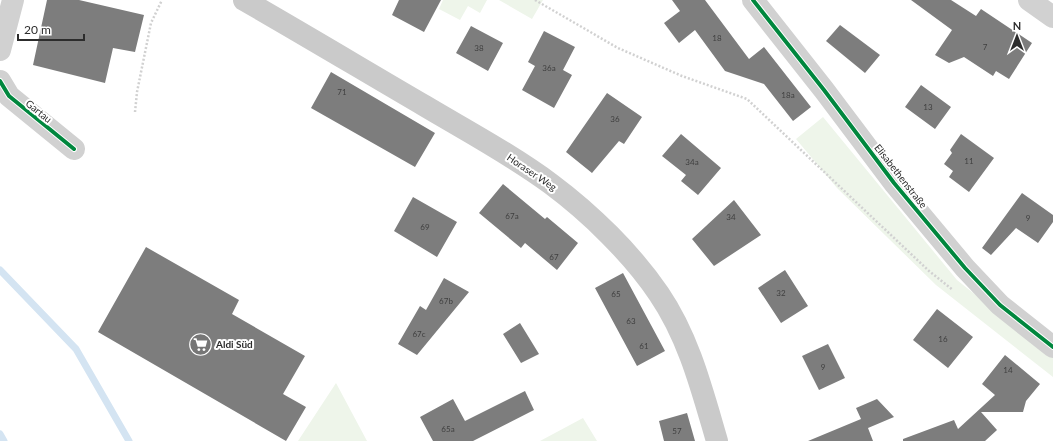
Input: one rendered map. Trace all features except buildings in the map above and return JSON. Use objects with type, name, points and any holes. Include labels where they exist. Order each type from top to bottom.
[{"type":"main road","name":"Horaser Weg","points":[[244,0],[503,152],[551,184],[596,221],[637,263],[660,295],[676,324],[693,362],[717,441]]},
{"type":"street","points":[[0,50],[13,0]]},
{"type":"street","name":"Elisabethenstraße","points":[[753,0],[824,90],[894,183],[965,268],[1000,305],[1053,347]]},
{"type":"street","points":[[1029,0],[1053,17]]},
{"type":"street","name":"Gartau","points":[[0,81],[9,96],[74,149]]},
{"type":"path","points":[[134,112],[151,23],[162,0]]},
{"type":"path","points":[[535,0],[618,48],[682,76],[746,99],[929,271],[953,290]]},
{"type":"shaded area","points":[[443,0],[487,0],[480,13],[468,6],[460,20],[439,9]]},
{"type":"shaded area","points":[[499,0],[543,0],[532,19]]},
{"type":"shaded area","points":[[823,117],[957,280],[1053,357],[1053,377],[936,285],[837,188],[796,139]]},
{"type":"shaded area","points":[[336,383],[367,441],[298,441]]},
{"type":"shaded area","points":[[583,418],[597,441],[540,441]]},
{"type":"waterway","points":[[0,270],[76,349],[129,441]]},
{"type":"waterway","points":[[0,434],[4,441]]},
{"type":"cycle path","points":[[753,0],[824,90],[894,183],[965,268],[1000,305],[1053,347]]},
{"type":"cycle path","points":[[0,81],[9,96],[74,149]]},
{"type":"place","name":"Aldi Süd","points":[[201,344]]}]
